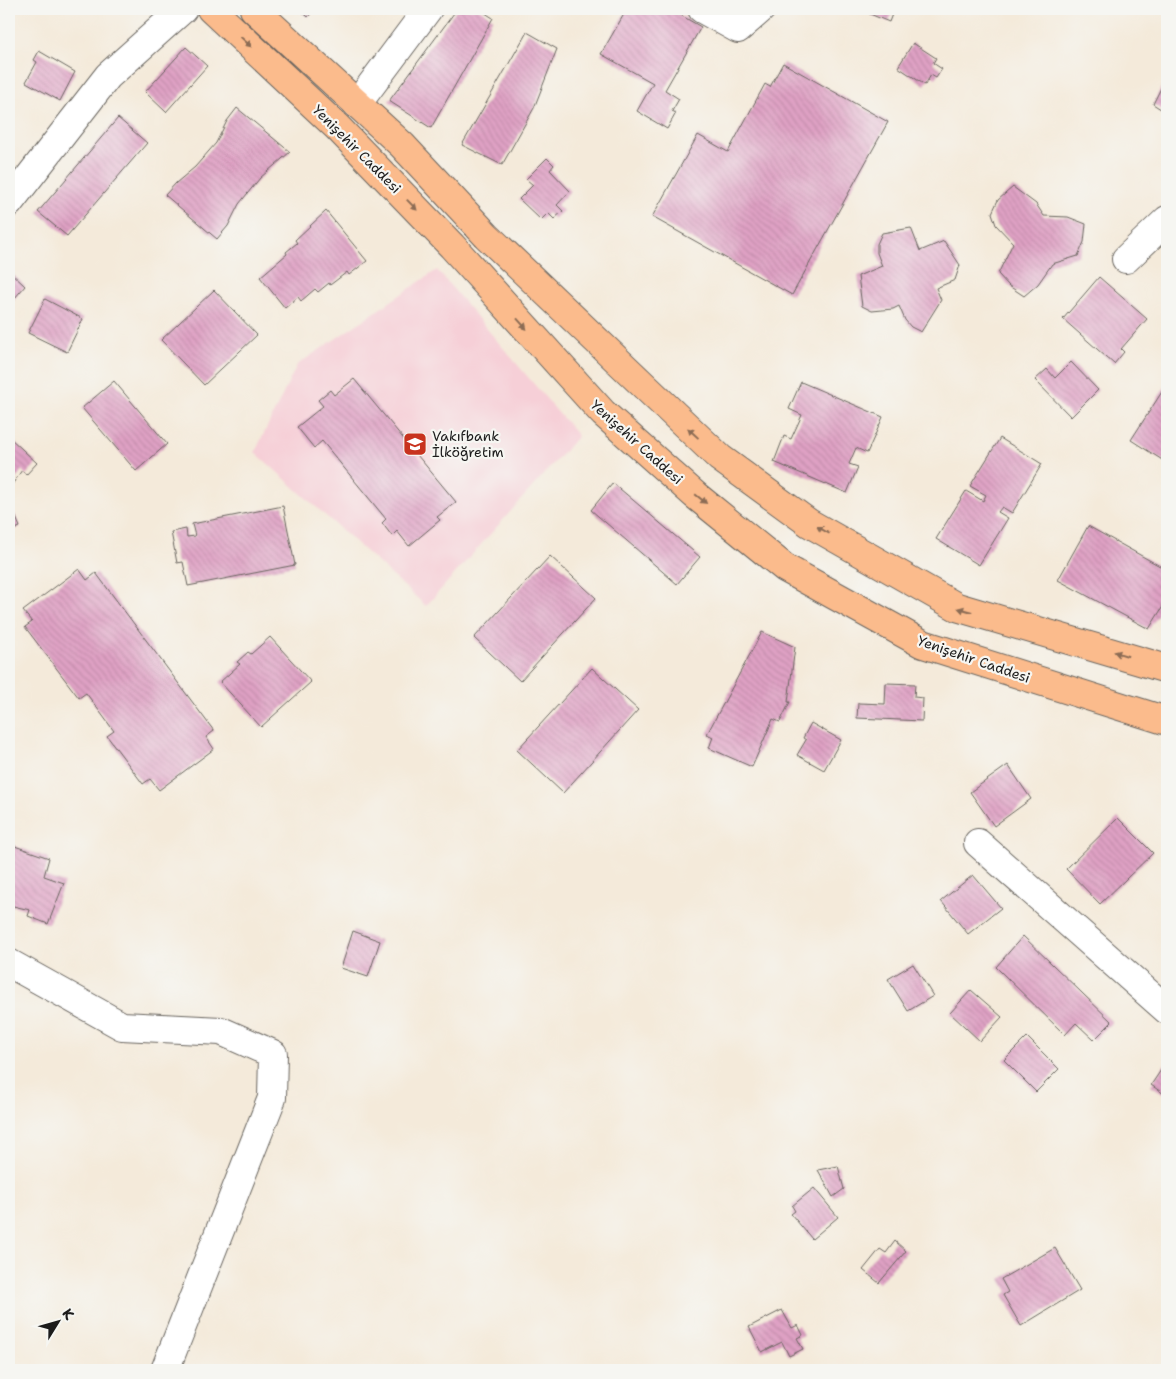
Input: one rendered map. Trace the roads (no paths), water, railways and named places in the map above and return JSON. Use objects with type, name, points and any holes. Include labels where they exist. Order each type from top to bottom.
[{"type":"main road","name":"Yenişehir Caddesi","points":[[211,9],[337,127],[452,246],[603,413],[695,494],[786,568],[923,644],[1167,720]]},
{"type":"main road","points":[[254,9],[402,145],[487,236],[720,458],[809,523],[956,607],[1167,669]]},
{"type":"street","points":[[9,203],[108,76],[183,9]]},
{"type":"street","points":[[357,104],[428,9]]},
{"type":"street","points":[[702,9],[738,29],[761,9]]},
{"type":"street","points":[[1126,260],[1167,220]]},
{"type":"street","points":[[978,843],[1167,1010]]},
{"type":"street","points":[[9,963],[122,1026],[221,1031],[273,1054],[272,1098],[165,1370]]},
{"type":"place","name":"Vakıfbank İlköğretim","points":[[415,444]]}]
